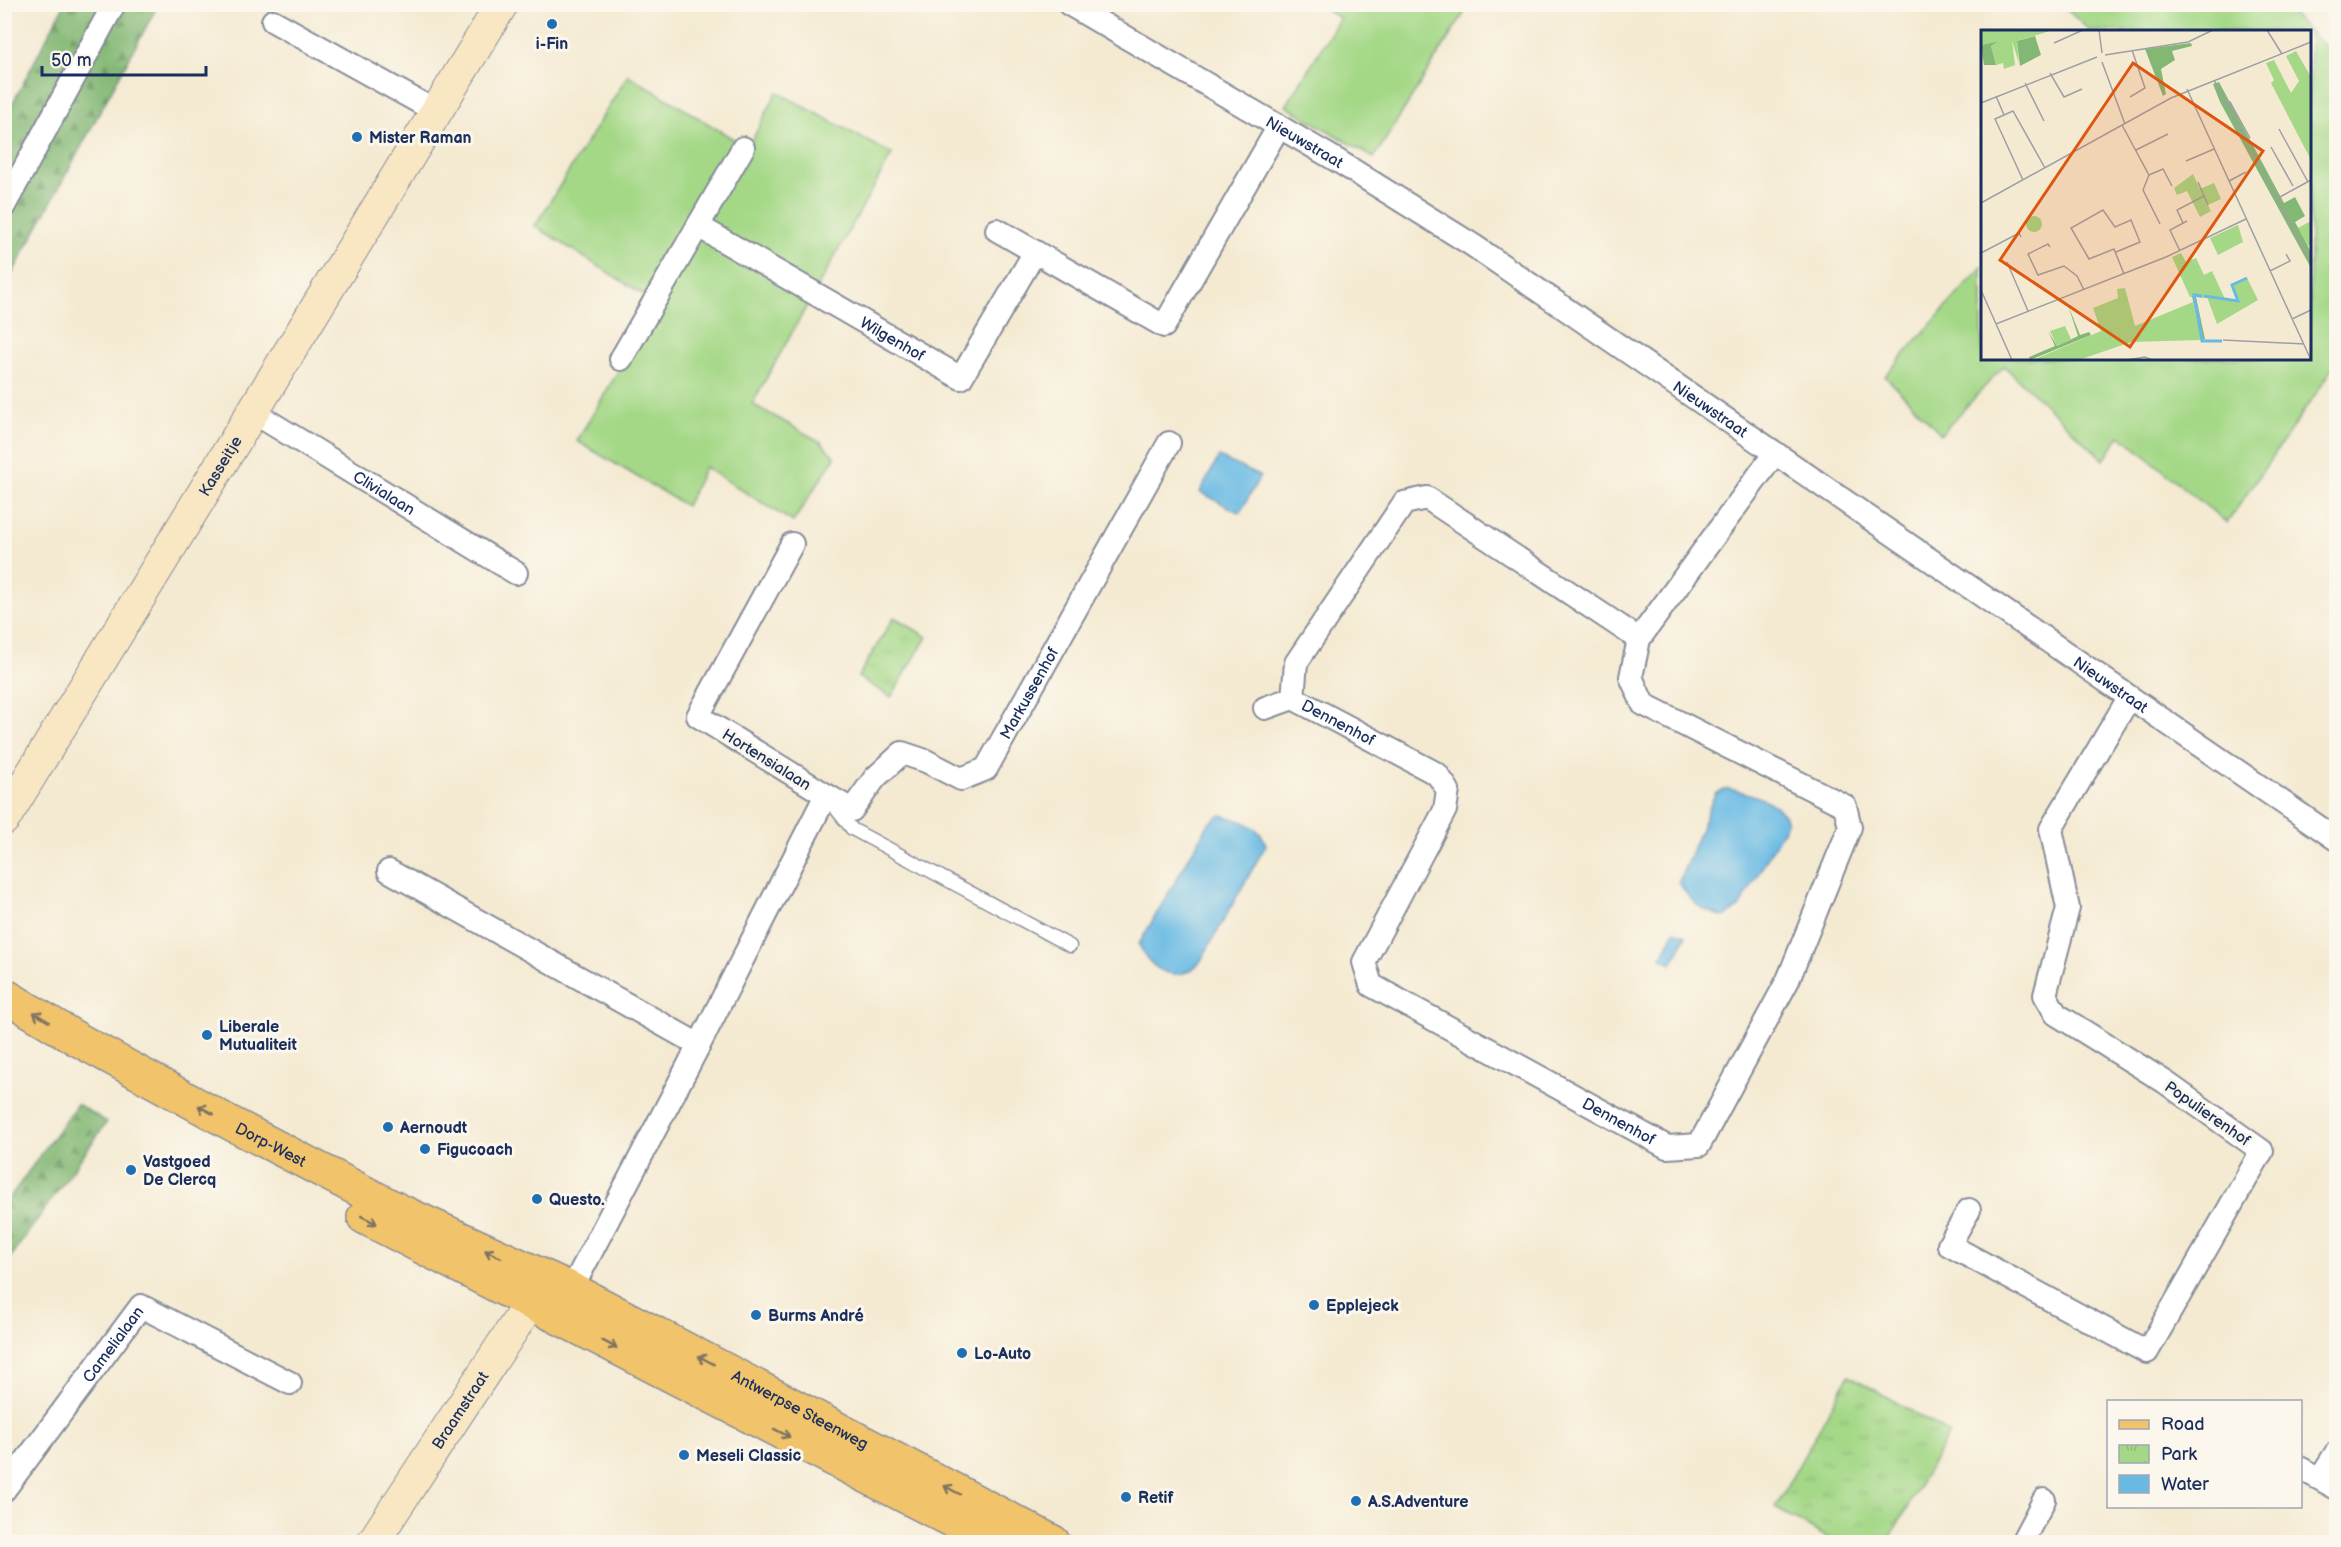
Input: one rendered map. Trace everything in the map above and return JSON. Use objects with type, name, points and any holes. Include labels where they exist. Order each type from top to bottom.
[{"type":"main road","name":"Dorp-West","points":[[4,995],[77,1040],[400,1211],[552,1297]]},
{"type":"main road","name":"Dorp-West","points":[[4,1021],[222,1143],[552,1297]]},
{"type":"main road","name":"Antwerpse Steenweg","points":[[552,1297],[994,1542]]},
{"type":"main road","name":"Antwerpse Steenweg","points":[[552,1297],[1053,1542]]},
{"type":"street","points":[[4,206],[114,4]]},
{"type":"street","name":"Kasseitje","points":[[4,819],[502,4]]},
{"type":"street","name":"Nieuwstraat","points":[[1069,4],[1279,126],[1464,240],[2337,840]]},
{"type":"street","points":[[273,21],[437,112]]},
{"type":"street","points":[[997,230],[1164,326],[1279,126]]},
{"type":"street","points":[[621,359],[743,148]]},
{"type":"street","name":"Wilgenhof","points":[[698,226],[961,378],[1035,252]]},
{"type":"street","name":"Clivialaan","points":[[253,412],[516,573]]},
{"type":"street","name":"Markussenhof","points":[[826,795],[852,810],[875,778],[902,753],[926,761],[961,779],[986,769],[1169,443]]},
{"type":"street","name":"Dennenhof","points":[[1265,708],[1293,698],[1437,774],[1448,790],[1446,810],[1364,962],[1371,985],[1667,1147],[1699,1145],[1788,980],[1850,827],[1845,806],[1643,704],[1631,677],[1639,639],[1775,453]]},
{"type":"street","name":"Dennenhof","points":[[1293,698],[1296,663],[1404,503],[1427,498],[1639,639]]},
{"type":"street","name":"Hortensialaan","points":[[552,1297],[699,1045],[826,795],[698,716],[792,544]]},
{"type":"street","name":"Populierenhof","points":[[1969,1210],[1949,1245],[2147,1352],[2262,1151],[2165,1082],[2056,1014],[2045,995],[2068,909],[2051,829],[2129,698]]},
{"type":"street","points":[[389,871],[699,1045]]},
{"type":"street","name":"Braamstraat","points":[[373,1542],[552,1297]]},
{"type":"street","name":"Camelialaan","points":[[4,1490],[141,1306],[290,1383]]},
{"type":"street","points":[[2319,1478],[2337,1453]]},
{"type":"street","points":[[2022,1542],[2043,1500]]},
{"type":"lane","points":[[826,795],[852,830],[1070,946]]},
{"type":"green space","points":[[64,5],[158,5],[5,287],[5,118]]},
{"type":"green space","points":[[1319,5],[1469,5],[1374,158],[1286,106],[1340,18]]},
{"type":"green space","points":[[2062,5],[2283,5],[2308,30],[2089,30]]},
{"type":"green space","points":[[2311,33],[2336,57],[2336,364],[2227,523],[2120,435],[2104,460],[2004,366],[1941,434],[1885,376],[1981,268],[1981,360],[2311,360]]},
{"type":"green space","points":[[628,75],[748,148],[777,92],[892,154],[752,404],[821,442],[835,457],[793,522],[705,467],[686,506],[577,441],[658,304],[535,226]]},
{"type":"green space","points":[[894,617],[927,637],[891,697],[858,677]]},
{"type":"green space","points":[[77,1104],[107,1122],[5,1265],[5,1204]]},
{"type":"green space","points":[[1849,1375],[1949,1433],[1888,1542],[1835,1542],[1775,1508]]},
{"type":"water","points":[[1219,457],[1260,476],[1240,513],[1200,492]]},
{"type":"water","points":[[1727,789],[1744,792],[1771,803],[1784,815],[1787,823],[1739,908],[1724,917],[1697,905],[1679,882],[1715,794]]},
{"type":"water","points":[[1221,815],[1242,821],[1254,828],[1266,845],[1200,962],[1183,973],[1165,972],[1150,962],[1139,944],[1209,823]]},
{"type":"water","points":[[1675,931],[1686,936],[1672,964],[1661,958]]},
{"type":"place","name":"i-Fin","points":[[552,24]]},
{"type":"place","name":"Mister Raman","points":[[357,137]]},
{"type":"place","name":"Liberale Mutualiteit","points":[[207,1035]]},
{"type":"place","name":"Aernoudt","points":[[388,1127]]},
{"type":"place","name":"Figucoach","points":[[425,1149]]},
{"type":"place","name":"Vastgoed De Clercq","points":[[131,1170]]},
{"type":"place","name":"Questo.","points":[[537,1199]]},
{"type":"place","name":"Epplejeck","points":[[1314,1305]]},
{"type":"place","name":"Burms André","points":[[756,1315]]},
{"type":"place","name":"Lo-Auto","points":[[962,1353]]},
{"type":"place","name":"Meseli Classic","points":[[684,1455]]},
{"type":"place","name":"Retif","points":[[1126,1497]]},
{"type":"place","name":"A.S.Adventure","points":[[1356,1501]]}]
